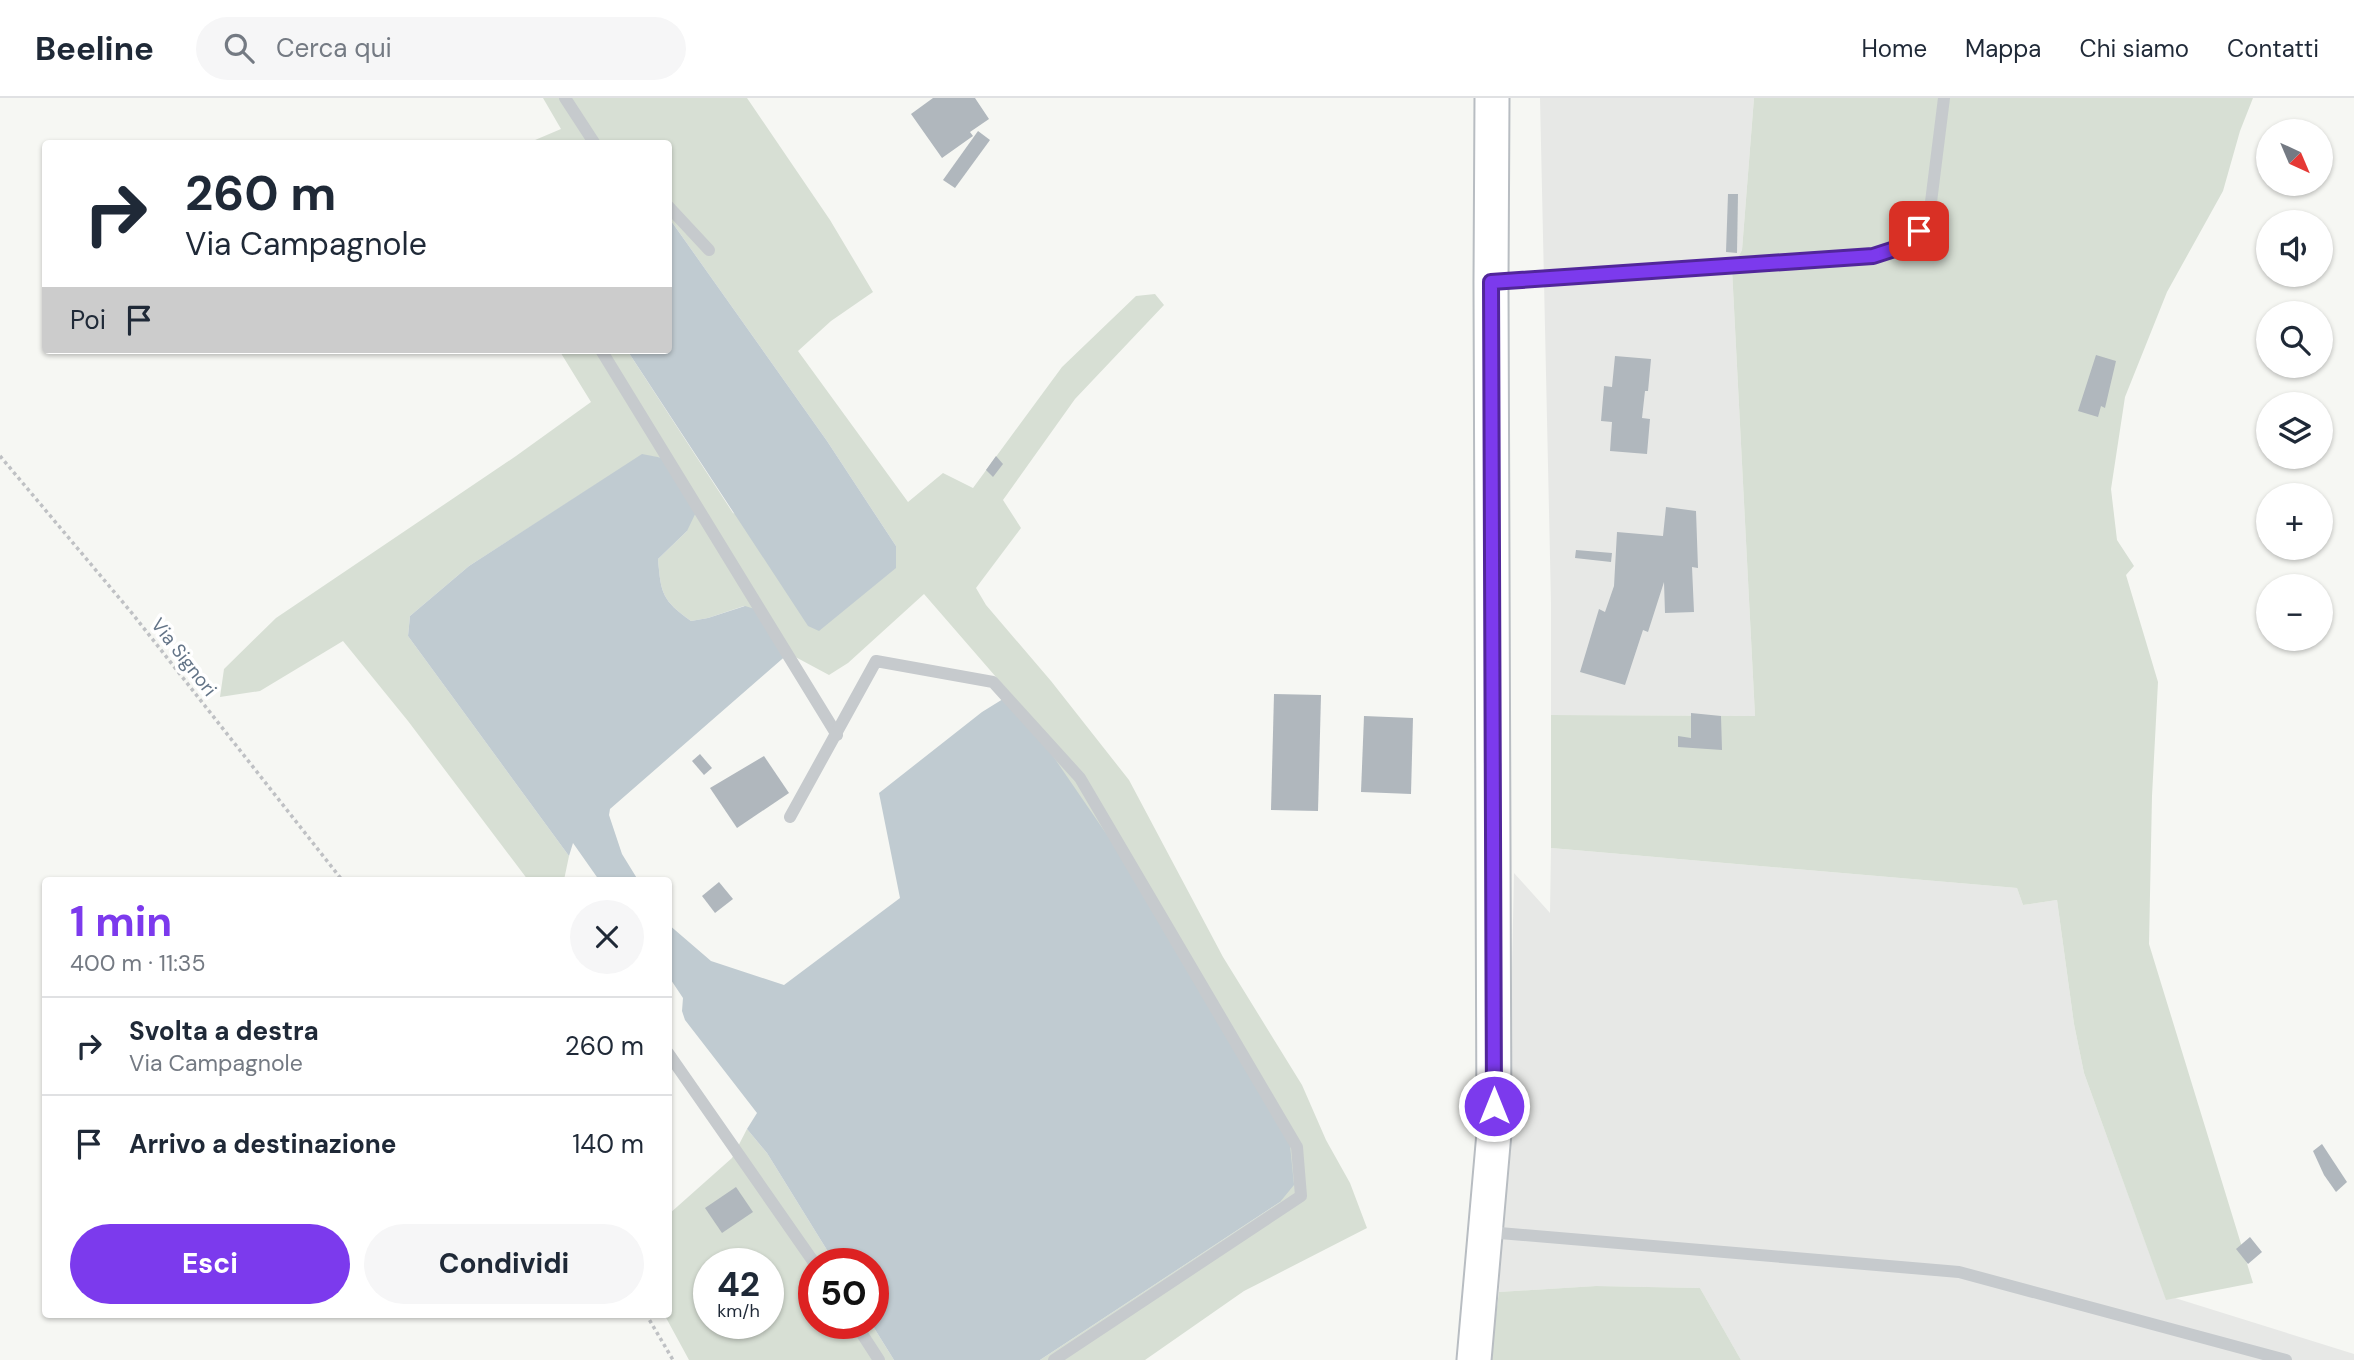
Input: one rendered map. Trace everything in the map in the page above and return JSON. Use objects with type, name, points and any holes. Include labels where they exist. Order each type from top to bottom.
[{"type":"main road","points":[[1474,1360],[1494,1133],[1492,98]]},
{"type":"lane","points":[[565,98],[592,140]]},
{"type":"lane","points":[[1491,282],[1873,256],[1910,244],[1928,218],[1944,98]]},
{"type":"lane","points":[[672,210],[709,250]]},
{"type":"lane","points":[[603,354],[837,735]]},
{"type":"lane","points":[[790,817],[876,662],[993,682],[1080,778],[1297,1147],[1301,1196],[1054,1360]]},
{"type":"lane","points":[[672,1059],[804,1248]]},
{"type":"lane","points":[[1486,1231],[1959,1272],[2286,1360]]},
{"type":"lane","points":[[865,1339],[879,1360]]},
{"type":"path","name":"Via Signori","points":[[0,456],[131,612],[340,877]]},
{"type":"path","points":[[648,1318],[673,1360]]},
{"type":"shaded area","points":[[543,98],[747,98],[830,220],[873,292],[831,321],[798,351],[908,502],[943,473],[973,488],[1062,367],[1136,296],[1155,294],[1164,305],[1075,399],[1003,500],[1021,528],[976,588],[986,605],[1051,681],[1129,780],[1223,957],[1302,1085],[1326,1140],[1350,1183],[1367,1228],[1244,1291],[1145,1360],[1040,1360],[1280,1202],[1044,743],[1009,692],[924,594],[848,663],[829,675],[788,653],[744,606],[691,621],[669,601],[660,580],[658,559],[687,531],[668,459],[642,455],[469,566],[410,616],[408,636],[569,856],[565,877],[526,877],[408,721],[343,641],[260,691],[220,697],[224,669],[276,618],[516,456],[591,402],[561,354],[630,354],[733,513],[896,568],[896,546],[827,441],[672,222],[672,140],[535,140],[561,129]]},
{"type":"shaded area","points":[[1540,98],[1754,98],[1742,250],[1732,269],[1755,716],[1551,715]]},
{"type":"shaded area","points":[[1754,98],[2253,98],[2240,131],[2223,191],[2167,292],[2125,397],[2111,489],[2117,540],[2134,566],[2126,575],[2158,682],[2149,944],[2253,1283],[2166,1300],[2084,1073],[2074,1024],[2057,900],[2023,905],[2017,888],[1551,848],[1551,715],[1755,716],[1732,269],[1742,250]]},
{"type":"shaded area","points":[[672,222],[827,441],[896,546],[896,568],[819,631],[808,626],[630,354],[672,354]]},
{"type":"shaded area","points":[[642,454],[668,459],[699,506],[687,531],[658,559],[665,595],[674,607],[691,621],[745,606],[758,610],[789,653],[610,809],[609,815],[622,854],[636,877],[597,877],[573,843],[569,856],[408,636],[410,616],[469,566]]},
{"type":"shaded area","points":[[1003,699],[1044,743],[1114,845],[1290,1145],[1294,1185],[1280,1202],[1040,1360],[894,1360],[881,1339],[889,1339],[889,1248],[826,1248],[767,1153],[747,1129],[757,1113],[685,1020],[682,1011],[683,998],[672,982],[672,927],[711,961],[784,985],[900,898],[879,793],[982,712]]},
{"type":"shaded area","points":[[1551,848],[2017,888],[2023,905],[2057,900],[2074,1024],[2084,1073],[2166,1299],[2175,1298],[2354,1354],[2354,1360],[1741,1360],[1700,1288],[1596,1286],[1499,1292],[1511,1016],[1514,873],[1550,913]]},
{"type":"shaded area","points":[[747,1129],[767,1153],[826,1248],[798,1248],[798,1339],[881,1339],[894,1360],[689,1360],[666,1318],[672,1318],[672,1211],[732,1158]]},
{"type":"shaded area","points":[[1596,1286],[1700,1288],[1741,1360],[1490,1360],[1499,1292]]},
{"type":"building","points":[[933,98],[975,98],[989,119],[970,132],[973,136],[942,158],[911,114]]},
{"type":"building","points":[[978,131],[990,140],[955,188],[943,180]]},
{"type":"building","points":[[1728,194],[1738,194],[1737,253],[1726,252]]},
{"type":"building","points":[[2096,355],[2116,361],[2105,408],[2101,406],[2098,417],[2078,411]]},
{"type":"building","points":[[1615,356],[1651,359],[1642,418],[1650,419],[1647,454],[1610,451],[1612,422],[1601,421],[1604,386],[1612,387]]},
{"type":"building","points":[[996,456],[1003,464],[993,477],[986,470]]},
{"type":"building","points":[[1666,507],[1696,511],[1698,568],[1692,567],[1694,612],[1665,613],[1664,582],[1648,632],[1643,630],[1625,685],[1580,672],[1599,609],[1605,612],[1614,586],[1617,532],[1663,536]]},
{"type":"building","points":[[1576,550],[1612,553],[1611,562],[1575,558]]},
{"type":"building","points":[[1274,694],[1321,695],[1318,811],[1271,810]]},
{"type":"building","points":[[1691,713],[1721,716],[1722,750],[1678,747],[1678,736],[1691,738]]},
{"type":"building","points":[[1364,716],[1413,718],[1411,794],[1361,792]]},
{"type":"building","points":[[700,754],[712,768],[704,775],[692,761]]},
{"type":"building","points":[[764,756],[789,793],[737,828],[710,788]]},
{"type":"building","points":[[719,882],[733,899],[715,913],[702,896]]},
{"type":"building","points":[[2322,1144],[2347,1182],[2336,1192],[2324,1175],[2313,1151]]},
{"type":"building","points":[[736,1187],[753,1212],[722,1233],[705,1208]]},
{"type":"building","points":[[2250,1237],[2262,1252],[2248,1264],[2236,1249]]},
{"type":"route","points":[[1494,1106],[1491,282],[1873,256],[1910,244],[1919,231]]}]
